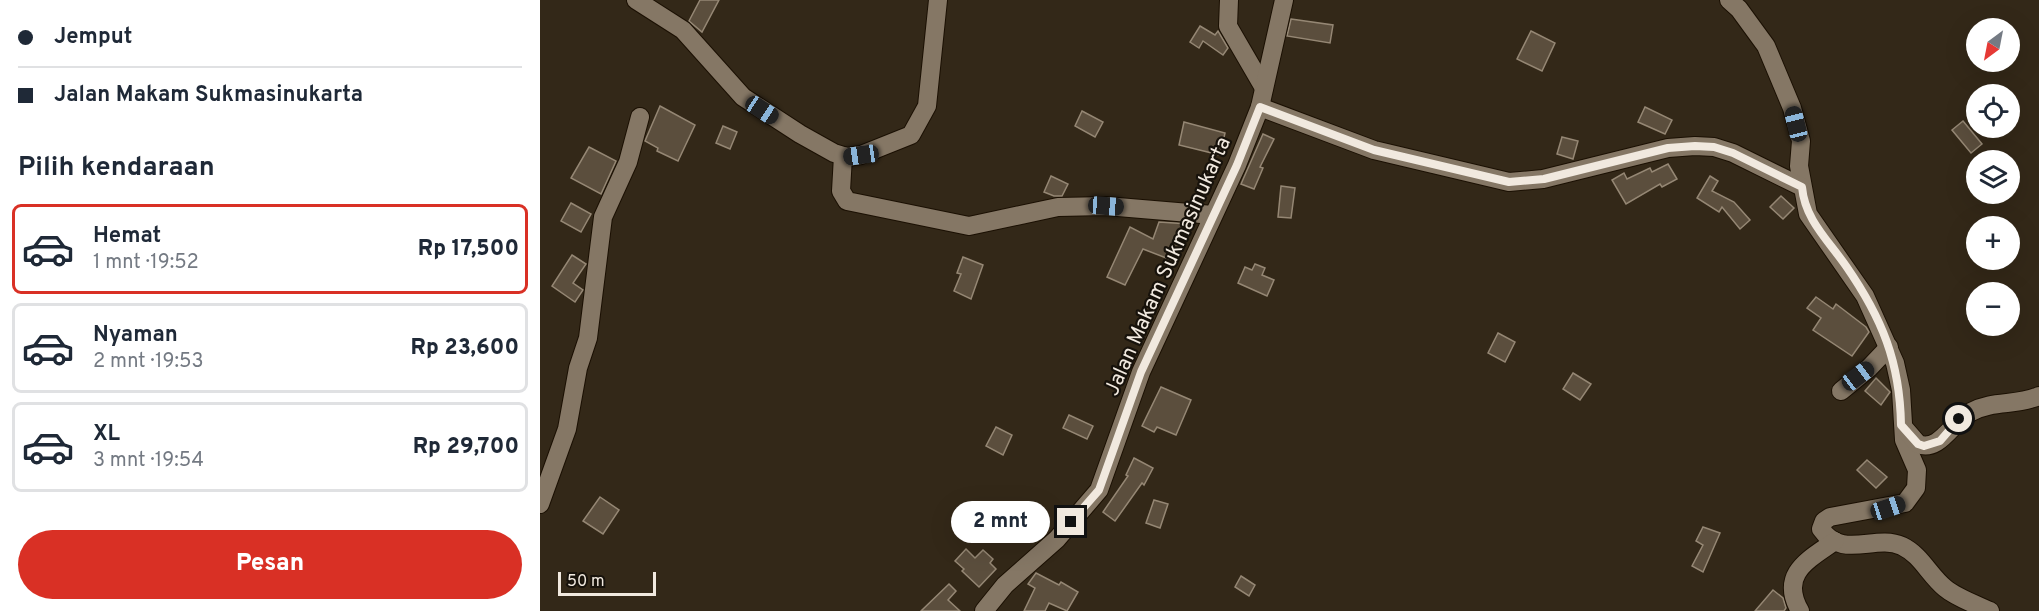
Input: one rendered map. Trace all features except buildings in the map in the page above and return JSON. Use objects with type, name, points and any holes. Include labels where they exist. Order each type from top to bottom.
[{"type":"street","points":[[636,0],[683,30],[743,97],[800,134],[843,156],[861,155],[910,135],[927,106],[938,0]]},
{"type":"street","points":[[1229,0],[1228,26],[1264,88]]},
{"type":"street","name":"Jalan Makam Sukmasinukarta","points":[[984,611],[1005,585],[1058,539],[1099,490],[1141,372],[1237,165],[1260,107],[1284,0]]},
{"type":"street","points":[[1729,0],[1739,9],[1766,46],[1792,108],[1800,141],[1799,166],[1808,213],[1865,296],[1889,347],[1900,390],[1904,440],[1917,470],[1916,488],[1905,503],[1888,508],[1848,513],[1824,521],[1821,529],[1835,541],[1855,547],[1887,543],[1902,546],[1918,556],[1928,572],[1946,589],[1990,611]]},
{"type":"street","points":[[1260,107],[1374,150],[1509,182],[1544,179],[1668,148],[1695,146],[1714,147],[1733,153],[1802,187]]},
{"type":"street","points":[[540,504],[565,438],[578,368],[588,338],[603,217],[628,162],[640,117]]},
{"type":"street","points":[[843,156],[841,191],[847,201],[969,226],[1058,207],[1106,206],[1213,215]]},
{"type":"street","points":[[1841,391],[1889,347]]},
{"type":"street","points":[[2017,403],[2039,381]]},
{"type":"street","points":[[1901,425],[1918,444],[1930,446],[1940,441],[1959,419],[1972,411],[2000,403],[2017,403],[2039,396]]},
{"type":"street","points":[[1800,611],[1793,598],[1792,584],[1800,566],[1835,541]]},
{"type":"route","points":[[1071,522],[1099,490],[1141,372],[1237,165],[1260,107],[1374,150],[1509,182],[1544,179],[1668,148],[1714,147],[1733,153],[1802,187],[1808,213],[1846,265],[1880,324],[1895,363],[1900,390],[1901,425],[1918,444],[1930,446],[1940,441],[1959,419]]}]
